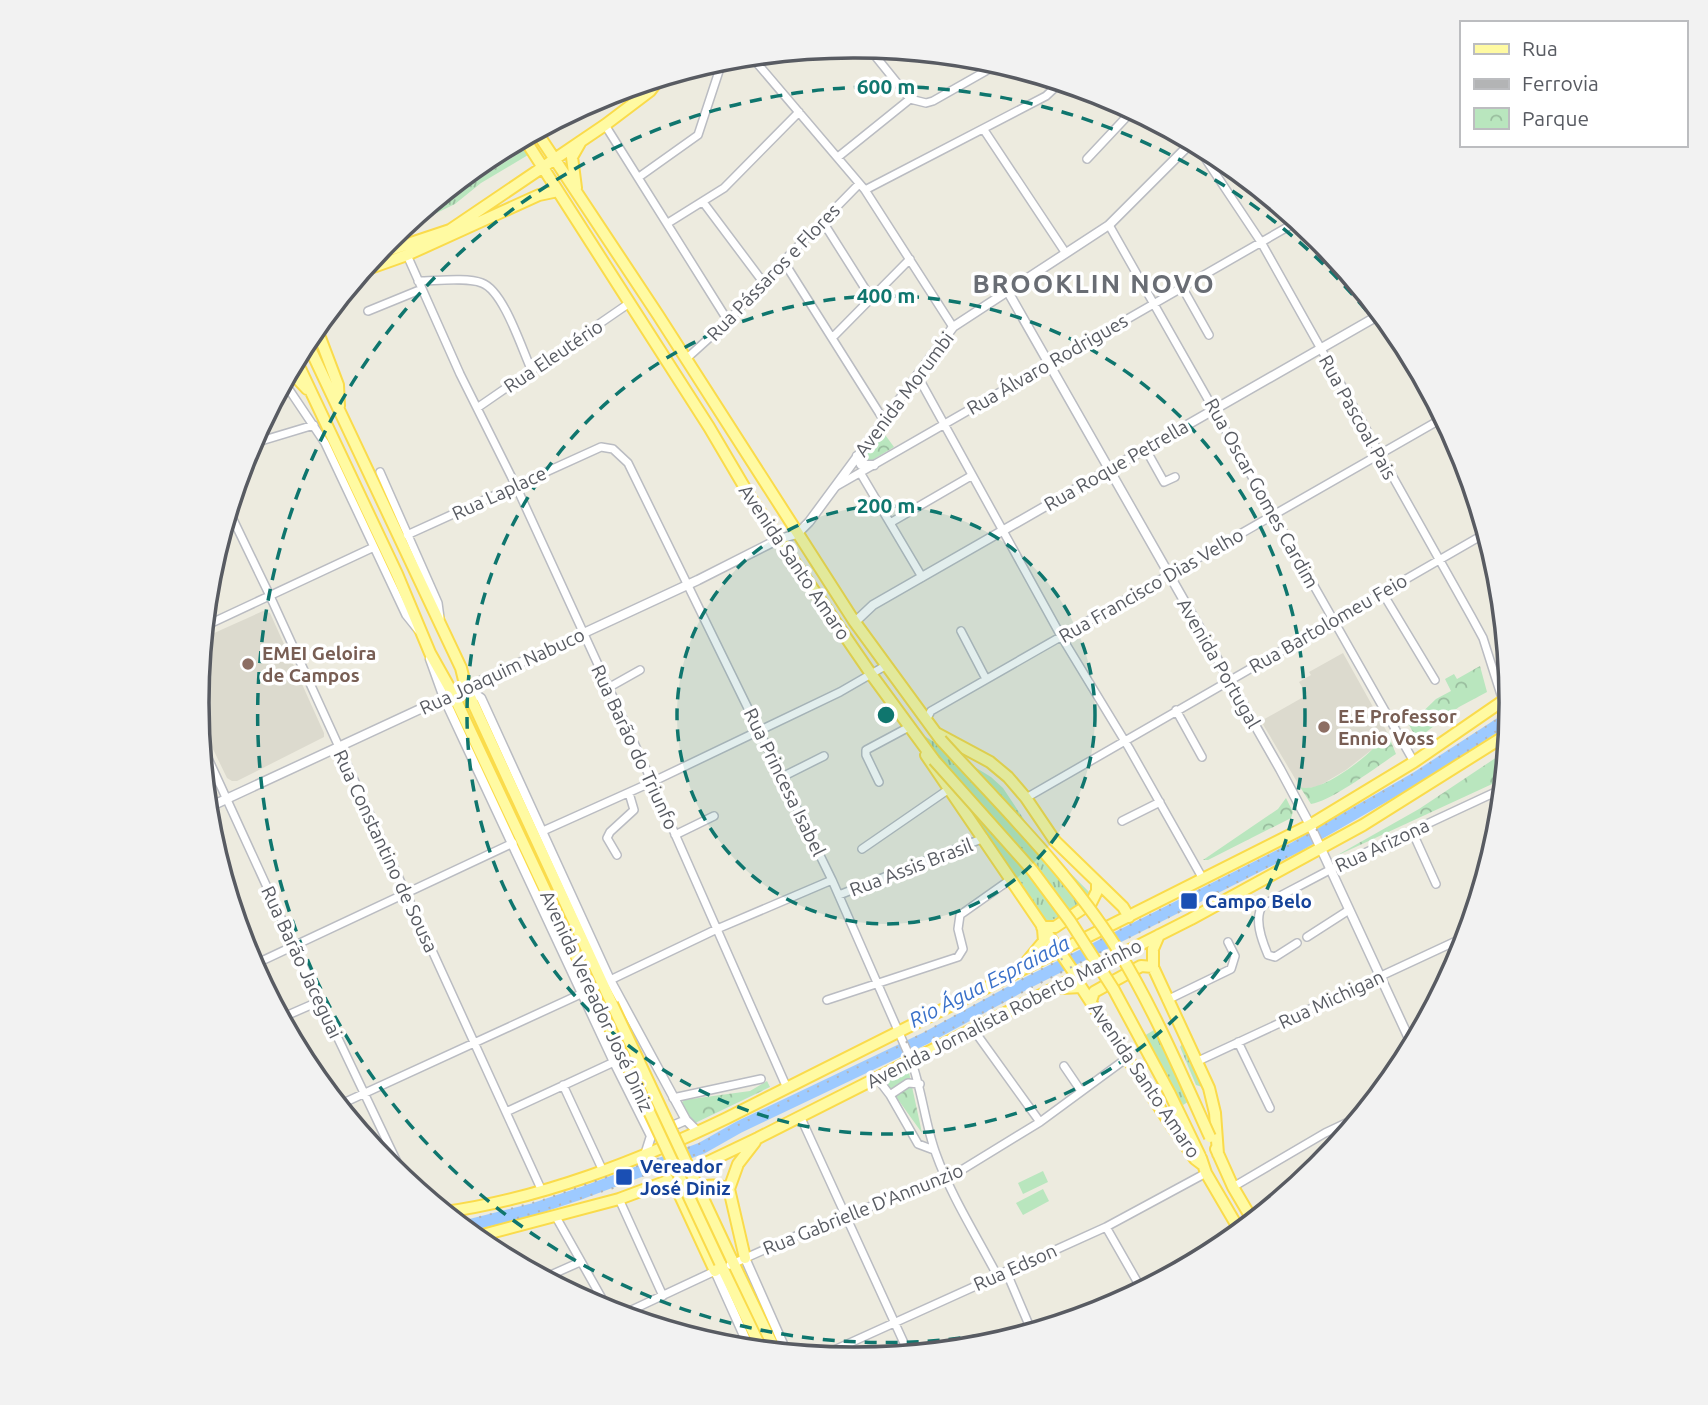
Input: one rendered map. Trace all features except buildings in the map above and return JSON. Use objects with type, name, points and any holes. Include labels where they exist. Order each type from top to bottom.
[{"type":"main road","points":[[410,254],[470,217],[650,91]]},
{"type":"main road","points":[[640,98],[643,94]]},
{"type":"main road","points":[[577,194],[572,157],[584,138]]},
{"type":"main road","name":"Avenida Santo Amaro","points":[[541,139],[885,666],[919,710],[929,715],[939,737],[945,736],[999,768],[1026,798],[1055,841],[1123,907],[1129,917]]},
{"type":"main road","name":"Avenida Santo Amaro","points":[[529,146],[779,539],[925,749],[927,759],[984,838],[1074,973]]},
{"type":"main road","points":[[381,264],[410,254],[539,195],[558,191]]},
{"type":"main road","points":[[470,217],[508,209]]},
{"type":"main road","points":[[398,247],[450,230]]},
{"type":"main road","points":[[321,340],[338,385],[340,412]]},
{"type":"main road","name":"Avenida Vereador José Diniz","points":[[312,353],[461,668],[466,688],[597,987],[601,1009],[719,1268],[756,1340]]},
{"type":"main road","name":"Avenida Vereador José Diniz","points":[[301,371],[382,543],[449,696],[597,987],[612,1004],[771,1342]]},
{"type":"main road","points":[[297,378],[311,394]]},
{"type":"main road","name":"Avenida Jornalista Roberto Marinho","points":[[457,1210],[542,1191],[603,1171],[698,1132],[1018,971],[1061,955],[1129,917],[1310,826],[1499,706]]},
{"type":"main road","points":[[939,737],[1046,856],[1115,946],[1146,1000],[1218,1154]]},
{"type":"main road","name":"Avenida Jornalista Roberto Marinho","points":[[489,1234],[619,1199],[670,1180],[758,1138],[1050,991],[1074,973],[1159,935],[1409,797],[1497,741]]},
{"type":"main road","points":[[925,749],[1032,870],[1070,921],[1114,990],[1169,1092],[1203,1165]]},
{"type":"main road","points":[[1018,971],[1043,944],[1045,937],[1042,927],[1055,927],[1091,903],[1097,891],[1097,883]]},
{"type":"main road","points":[[1090,1001],[1094,992],[1140,966],[1153,967],[1153,949],[1159,935]]},
{"type":"main road","name":"Avenida Santo Amaro","points":[[1153,967],[1212,1099],[1217,1124],[1218,1154],[1248,1212]]},
{"type":"main road","name":"Avenida Santo Amaro","points":[[1050,991],[1077,985],[1081,987],[1195,1159],[1203,1165],[1235,1222]]},
{"type":"main road","points":[[746,1258],[729,1189],[738,1164],[758,1138]]},
{"type":"main road","points":[[670,1180],[719,1268]]},
{"type":"main road","points":[[682,1198],[685,1192],[706,1185],[714,1184],[729,1189]]},
{"type":"street","points":[[877,59],[910,99],[926,103],[985,71]]},
{"type":"street","points":[[759,65],[862,187],[953,327]]},
{"type":"street","points":[[639,177],[698,135],[719,72]]},
{"type":"street","name":"Rua Pássaros e Flores","points":[[686,359],[729,321],[763,282],[862,187],[984,130],[1053,90]]},
{"type":"street","points":[[838,157],[910,99]]},
{"type":"street","points":[[668,223],[724,188],[799,112]]},
{"type":"street","points":[[1087,159],[1126,118]]},
{"type":"street","points":[[605,125],[729,321]]},
{"type":"street","points":[[984,130],[1065,252]]},
{"type":"street","name":"Avenida Morumbi","points":[[797,534],[809,522],[953,327],[1109,225],[1186,150]]},
{"type":"street","name":"Rua Pascoal Pais","points":[[1206,163],[1261,242],[1483,638],[1498,677]]},
{"type":"street","points":[[703,202],[763,282]]},
{"type":"street","points":[[823,222],[871,298]]},
{"type":"street","name":"Rua Oscar Gomes Cardim","points":[[1109,225],[1414,762]]},
{"type":"street","name":"Rua Álvaro Rodrigues","points":[[835,487],[1288,227]]},
{"type":"street","name":"Rua Barão do Triunfo","points":[[410,254],[418,281],[652,782],[788,1088]]},
{"type":"street","points":[[832,338],[910,259]]},
{"type":"street","points":[[783,262],[883,419]]},
{"type":"street","points":[[418,281],[473,281],[489,286],[499,298],[532,371]]},
{"type":"street","points":[[1182,287],[1209,335]]},
{"type":"street","points":[[368,311],[422,289]]},
{"type":"street","name":"Avenida Portugal","points":[[1007,290],[1310,826],[1407,1034]]},
{"type":"street","name":"Rua Eleutério","points":[[477,408],[628,304]]},
{"type":"street","name":"Rua Roque Petrella","points":[[855,622],[873,605],[1372,319]]},
{"type":"street","points":[[917,375],[1061,636],[1203,879]]},
{"type":"street","name":"Avenida Vereador José Diniz","points":[[290,391],[325,443],[406,615],[423,634]]},
{"type":"street","name":"Rua Francisco Dias Velho","points":[[929,715],[986,679],[1435,423]]},
{"type":"street","points":[[266,440],[314,425]]},
{"type":"street","name":"Rua Princesa Isabel","points":[[592,451],[601,447],[613,449],[628,463],[760,730],[839,895],[911,1059],[920,1084],[934,1150],[944,1177],[997,1275]]},
{"type":"street","points":[[1145,448],[1164,482],[1175,477]]},
{"type":"street","name":"Rua Laplace","points":[[407,535],[592,451]]},
{"type":"street","points":[[857,456],[861,465],[874,465]]},
{"type":"street","name":"Avenida Vereador José Diniz","points":[[380,472],[438,603],[439,623]]},
{"type":"street","points":[[861,474],[922,577]]},
{"type":"street","points":[[890,523],[971,476]]},
{"type":"street","name":"Rua Constantino de Sousa","points":[[235,523],[542,1191]]},
{"type":"street","name":"Rua Joaquim Nabuco","points":[[218,803],[688,585],[779,539],[797,534]]},
{"type":"street","name":"Rua Bartolomeu Feio","points":[[1026,798],[1477,538]]},
{"type":"street","points":[[215,622],[374,547]]},
{"type":"street","points":[[1382,592],[1435,680]]},
{"type":"street","points":[[961,631],[986,679]]},
{"type":"street","points":[[543,831],[840,692],[885,666]]},
{"type":"street","points":[[608,688],[640,670]]},
{"type":"street","name":"Avenida Vereador José Diniz","points":[[466,688],[481,698],[543,831],[597,987],[614,1062],[651,1136],[645,1155]]},
{"type":"street","name":"Avenida Vereador José Diniz","points":[[449,696],[513,843],[597,987],[673,1098],[685,1120],[698,1132]]},
{"type":"street","points":[[1176,710],[1202,757]]},
{"type":"street","points":[[879,782],[866,750],[909,727]]},
{"type":"street","points":[[782,777],[824,757]]},
{"type":"street","name":"Rua Barão Jaceguai","points":[[213,771],[392,1152]]},
{"type":"street","points":[[862,849],[949,789]]},
{"type":"street","points":[[617,855],[607,838],[634,810],[629,793]]},
{"type":"street","name":"Rua Arizona","points":[[1297,943],[1275,957],[1268,955],[1258,915],[1263,905],[1330,870],[1492,794]]},
{"type":"street","points":[[1122,821],[1160,802]]},
{"type":"street","points":[[676,835],[714,816]]},
{"type":"street","points":[[1412,831],[1436,884]]},
{"type":"street","name":"Rua Assis Brasil","points":[[839,895],[984,838]]},
{"type":"street","points":[[263,960],[513,843]]},
{"type":"street","points":[[827,1000],[955,958],[962,951],[958,929],[960,915],[1011,879]]},
{"type":"street","points":[[347,1101],[717,929],[832,880]]},
{"type":"street","points":[[1307,937],[1349,910]]},
{"type":"street","points":[[1167,1000],[1231,969],[1236,956],[1227,942]]},
{"type":"street","name":"Rua Michigan","points":[[1196,1062],[1453,942]]},
{"type":"street","points":[[290,1014],[320,1001]]},
{"type":"street","points":[[973,1029],[1040,1122]]},
{"type":"street","points":[[1238,1042],[1270,1108]]},
{"type":"street","name":"Rua Gabrielle D'Annunzio","points":[[635,1309],[733,1260],[746,1258],[960,1171],[1040,1122],[1127,1058]]},
{"type":"street","points":[[506,1112],[614,1062]]},
{"type":"street","points":[[1064,1066],[1081,1091]]},
{"type":"street","name":"Rua Princesa Isabel","points":[[877,1078],[918,1144],[934,1150]]},
{"type":"street","points":[[673,1098],[761,1079]]},
{"type":"street","points":[[890,1095],[908,1083],[920,1084]]},
{"type":"street","points":[[563,1086],[603,1171]]},
{"type":"street","points":[[800,1116],[905,1345]]},
{"type":"street","points":[[651,1136],[685,1120]]},
{"type":"street","points":[[1233,1187],[1341,1125]]},
{"type":"street","name":"Rua Edson","points":[[841,1347],[1106,1227],[1203,1165]]},
{"type":"street","points":[[619,1199],[663,1296]]},
{"type":"street","points":[[556,1217],[599,1295]]},
{"type":"street","points":[[1106,1227],[1137,1282]]},
{"type":"street","points":[[746,1258],[783,1343]]},
{"type":"street","points":[[555,1273],[580,1262]]},
{"type":"street","name":"Avenida Vereador José Diniz","points":[[719,1268],[746,1338]]},
{"type":"street","points":[[1006,1271],[1028,1323]]},
{"type":"shaded area","points":[[263,611],[270,613],[324,737],[237,781],[227,778],[211,745],[209,702],[214,633]]},
{"type":"shaded area","name":"E.E Professor Ennio Voss","points":[[1343,653],[1387,732],[1374,748],[1346,770],[1319,786],[1304,789],[1300,787],[1261,721],[1307,695],[1299,682],[1311,675],[1309,672]]},
{"type":"green space","points":[[525,149],[528,155],[481,183],[455,204],[433,215],[470,185]]},
{"type":"green space","points":[[883,432],[894,447],[864,465],[861,460]]},
{"type":"green space","points":[[1480,666],[1487,692],[1459,707],[1417,739],[1409,725],[1436,699],[1451,691],[1445,679],[1454,674],[1457,679]]},
{"type":"green space","points":[[1387,732],[1396,754],[1342,790],[1311,804],[1300,787],[1309,788],[1321,784],[1348,770],[1372,750]]},
{"type":"green space","points":[[921,734],[991,777],[1003,788],[1037,839],[1089,892],[1091,899],[1045,924],[922,747]]},
{"type":"green space","points":[[1496,758],[1493,783],[1334,857],[1419,809]]},
{"type":"green space","points":[[1286,798],[1293,812],[1291,818],[1208,860],[1203,860],[1278,809]]},
{"type":"green space","points":[[1154,1030],[1191,1100],[1183,1105],[1144,1036]]},
{"type":"green space","points":[[1182,1044],[1202,1087],[1196,1085],[1180,1047]]},
{"type":"green space","points":[[908,1068],[922,1133],[884,1080]]},
{"type":"green space","points":[[767,1081],[770,1087],[693,1124],[680,1105],[684,1100],[750,1091]]},
{"type":"green space","points":[[1043,1171],[1048,1182],[1023,1194],[1018,1183]]},
{"type":"green space","points":[[1043,1189],[1049,1201],[1023,1215],[1016,1203]]},
{"type":"waterway","name":"Rio Água Espraiada","points":[[475,1224],[534,1209],[582,1193],[702,1148],[739,1127],[926,1038],[1025,984],[1296,847],[1416,778],[1498,725]]},
{"type":"railway","points":[[470,1220],[543,1200],[699,1144],[883,1055],[1032,974],[1292,844],[1407,778],[1498,719]]},
{"type":"railway","points":[[1458,757],[1498,730]]},
{"type":"railway","points":[[933,1038],[1288,856]]},
{"type":"railway","points":[[517,1218],[613,1188],[711,1148]]},
{"type":"place","name":"EMEI Geloira de Campos","points":[[248,664]]},
{"type":"place","name":"E.E Professor Ennio Voss","points":[[1324,727]]},
{"type":"place","name":"Campo Belo","points":[[1189,901]]},
{"type":"place","name":"Vereador José Diniz","points":[[624,1177]]},
{"type":"district","name":"BROOKLIN NOVO","points":[[1094,283]]}]
